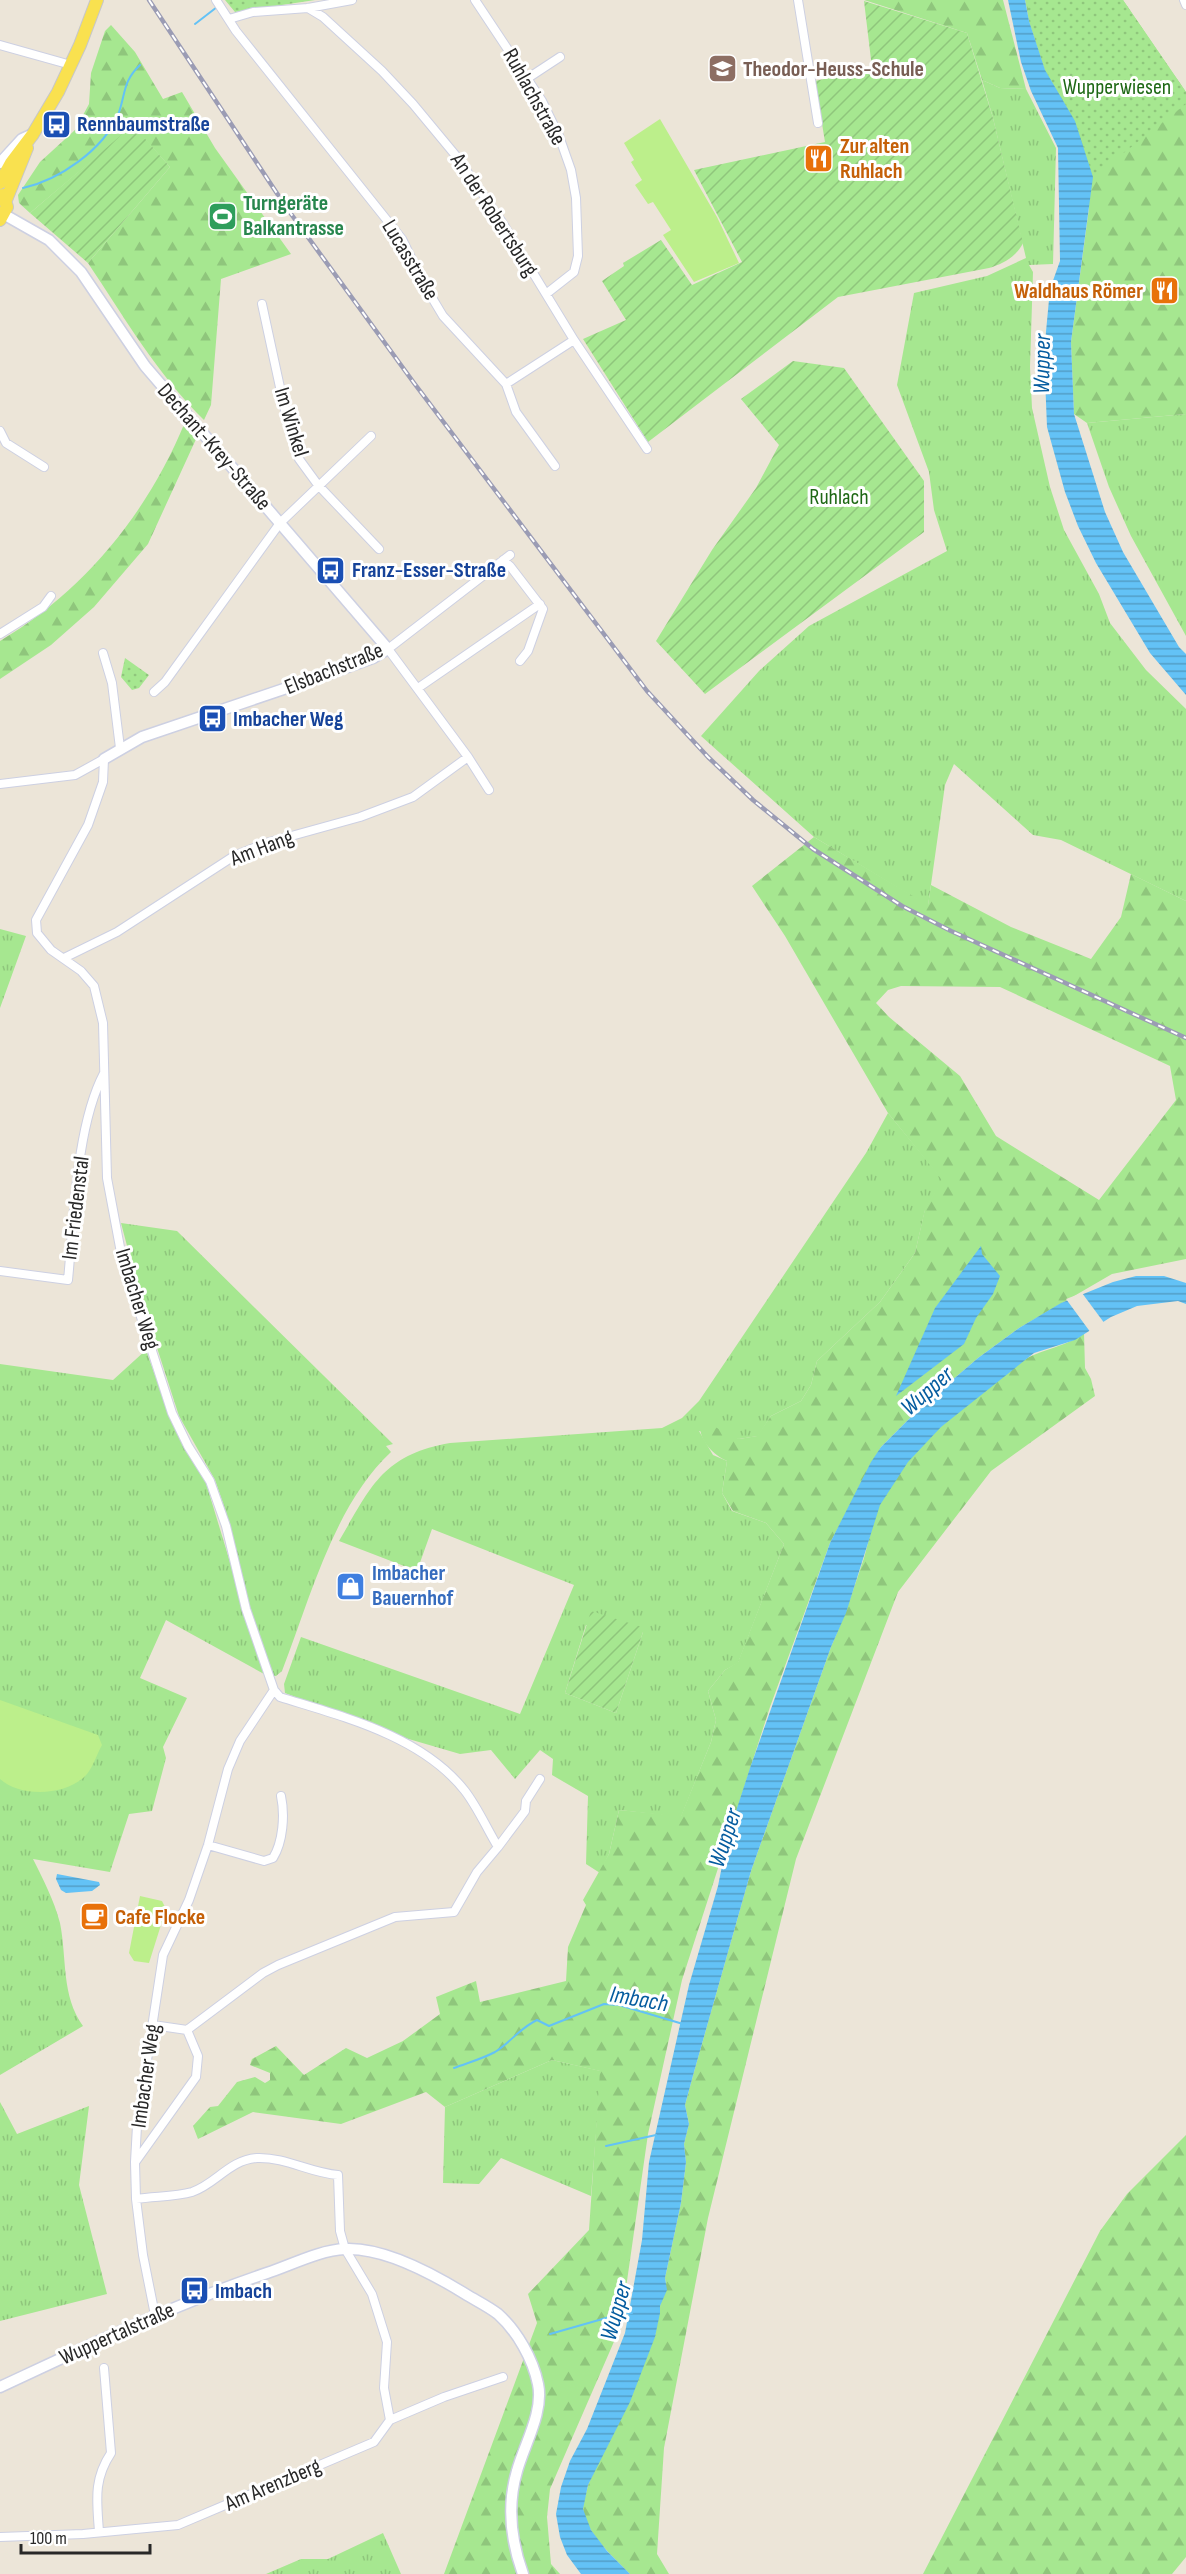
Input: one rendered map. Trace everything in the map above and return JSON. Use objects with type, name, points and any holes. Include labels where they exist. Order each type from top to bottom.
[{"type":"main road","points":[[3,217],[3,196],[33,134],[71,65],[97,0]]},
{"type":"main road","points":[[0,183],[11,163],[33,134]]},
{"type":"street","name":"Lucasstraße","points":[[216,0],[236,31],[402,239],[443,316],[506,384],[516,412],[555,466]]},
{"type":"street","points":[[228,16],[308,8],[352,0]]},
{"type":"street","name":"Ruhlachstraße","points":[[475,0],[528,78],[559,136],[571,170],[576,198],[578,256],[574,272],[546,294]]},
{"type":"street","points":[[798,0],[818,123]]},
{"type":"street","points":[[1184,0],[1186,5]]},
{"type":"street","name":"An der Robertsburg","points":[[308,8],[323,17],[382,71],[436,130],[502,222],[574,340],[647,450]]},
{"type":"street","points":[[0,45],[71,65]]},
{"type":"street","points":[[528,78],[560,57]]},
{"type":"street","points":[[0,163],[22,139],[33,134]]},
{"type":"street","name":"Dechant-Krey-Straße","points":[[3,217],[48,240],[81,272],[145,366],[388,649],[468,757],[489,790]]},
{"type":"street","name":"Im Winkel","points":[[262,304],[289,429],[299,459],[319,486],[379,549]]},
{"type":"street","points":[[506,384],[574,340]]},
{"type":"street","points":[[0,431],[6,443],[44,467]]},
{"type":"street","points":[[154,692],[165,681],[280,523],[371,436]]},
{"type":"street","name":"Elsbachstraße","points":[[0,784],[75,775],[142,737],[373,658],[388,649],[510,555]]},
{"type":"street","points":[[503,561],[510,566],[543,609],[528,651],[520,661]]},
{"type":"street","points":[[0,634],[43,608],[51,596]]},
{"type":"street","points":[[418,688],[540,604]]},
{"type":"street","points":[[103,653],[112,683],[120,748]]},
{"type":"street","name":"Am Hang","points":[[64,958],[117,933],[234,856],[266,843],[360,817],[413,797],[468,757]]},
{"type":"street","name":"Imbacher Weg","points":[[104,759],[103,782],[88,825],[36,920],[37,933],[51,950],[81,971],[94,986],[103,1023],[106,1178],[122,1258],[172,1413],[188,1446],[210,1481],[226,1526],[246,1609],[274,1690],[240,1741],[232,1760],[208,1845],[189,1900],[164,1955],[137,2126],[135,2162],[136,2199],[155,2315]]},
{"type":"street","name":"Im Friedenstal","points":[[0,1271],[68,1280],[85,1129],[95,1091],[105,1072]]},
{"type":"street","points":[[274,1690],[280,1697],[348,1720],[398,1740],[420,1752],[451,1776],[466,1792],[498,1846]]},
{"type":"street","points":[[153,2025],[187,2030],[262,1973],[278,1965],[394,1917],[454,1912],[477,1872],[525,1811],[526,1802],[540,1779]]},
{"type":"street","points":[[208,1845],[264,1861],[273,1858],[284,1812],[281,1796]]},
{"type":"street","points":[[135,2162],[184,2097],[196,2076],[198,2056],[187,2030]]},
{"type":"street","points":[[136,2199],[191,2192],[207,2184],[231,2165],[256,2158],[285,2160],[320,2174],[338,2175],[340,2232],[345,2249],[372,2294],[387,2342],[384,2388],[390,2420]]},
{"type":"street","name":"Wuppertalstraße","points":[[0,2387],[155,2315],[228,2286],[345,2249],[395,2258],[453,2286],[498,2315],[523,2345],[538,2382],[536,2413],[513,2486],[512,2534],[523,2574]]},
{"type":"street","points":[[99,2532],[96,2485],[103,2464],[111,2453],[104,2368]]},
{"type":"street","name":"Am Arenzberg","points":[[0,2537],[178,2525],[374,2442],[390,2420],[444,2397],[503,2377]]},
{"type":"green space","points":[[225,0],[315,0],[235,12]]},
{"type":"green space","points":[[864,0],[1003,0],[1026,89],[1000,88],[982,80],[967,33]]},
{"type":"green space","points":[[1025,0],[1123,0],[1186,92],[1186,414],[1087,423],[1074,414],[1071,342],[1089,208],[1029,21]]},
{"type":"green space","name":"Wupperwiesen","points":[[1027,0],[1123,0],[1186,92],[1186,104],[1093,177],[1075,121],[1045,70],[1029,21]]},
{"type":"green space","points":[[864,1],[967,33],[993,118],[1023,243],[1009,259],[989,268],[838,297],[648,442],[583,339],[626,320],[602,281],[624,266],[623,263],[661,240],[692,285],[742,262],[694,170],[825,142],[815,81],[872,68]]},
{"type":"green space","points":[[111,25],[135,52],[163,99],[182,92],[215,148],[291,254],[221,279],[211,405],[204,420],[156,364],[88,263],[170,167],[133,126],[30,213],[19,203],[18,195],[40,162],[75,130],[89,104],[91,73],[105,31]]},
{"type":"green space","points":[[982,80],[1000,88],[1026,89],[1056,148],[1053,264],[1029,265],[1033,272],[1030,367],[1032,408],[1050,487],[1064,530],[1099,594],[1110,623],[1146,670],[1186,709],[1186,901],[1061,840],[1033,835],[954,764],[945,785],[928,906],[814,837],[701,736],[759,671],[809,626],[947,551],[934,510],[929,472],[897,385],[914,293],[987,276],[1026,258]]},
{"type":"green space","points":[[660,119],[717,217],[739,263],[694,282],[663,235],[671,230],[653,202],[648,204],[635,185],[642,180],[631,162],[634,160],[624,143]]},
{"type":"green space","points":[[133,125],[170,167],[88,263],[30,213]]},
{"type":"green space","name":"Ruhlach","points":[[793,361],[844,368],[924,481],[924,532],[705,694],[656,641],[712,550],[756,488],[779,445],[741,399]]},
{"type":"green space","points":[[1186,414],[1186,636],[1131,536],[1109,487],[1087,423]]},
{"type":"green space","points":[[185,422],[197,437],[148,544],[94,607],[51,645],[0,679],[0,641],[31,621],[59,598],[86,574],[110,547],[152,488]]},
{"type":"green space","points":[[125,658],[149,675],[139,688],[132,690],[121,677]]},
{"type":"green space","points":[[814,837],[928,905],[931,885],[1011,927],[1091,959],[1121,917],[1131,874],[1186,901],[1186,1259],[1112,1274],[1019,1328],[978,1358],[922,1406],[881,1447],[830,1543],[770,1707],[682,1980],[648,2134],[625,2295],[616,2337],[550,2489],[547,2517],[551,2564],[560,2574],[444,2574],[537,2323],[528,2294],[589,2230],[600,2071],[552,2060],[445,2107],[426,2092],[341,2124],[253,2112],[198,2139],[193,2126],[210,2107],[218,2106],[237,2082],[255,2077],[265,2083],[270,2080],[270,2073],[250,2065],[252,2059],[276,2046],[304,2075],[346,2048],[367,2058],[403,2041],[440,2014],[436,1997],[476,1981],[480,2002],[566,1981],[568,1947],[586,1905],[583,1900],[609,1854],[619,1810],[681,1816],[711,1742],[716,1720],[708,1691],[725,1670],[738,1662],[784,1544],[766,1523],[733,1511],[722,1493],[727,1461],[709,1447],[702,1437],[700,1426],[705,1422],[739,1439],[757,1436],[771,1416],[801,1401],[811,1385],[817,1361],[880,1302],[915,1253],[925,1209],[942,1180],[888,1113],[785,936],[752,886]],"holes":[[[901,986],[1000,987],[1170,1066],[1176,1100],[1099,1200],[996,1136],[960,1076],[889,1017],[876,1003],[888,990]]]},
{"type":"green space","points":[[0,929],[26,936],[0,1008]]},
{"type":"green space","points":[[888,1113],[943,1180],[925,1210],[915,1253],[880,1302],[817,1361],[811,1385],[801,1401],[771,1416],[758,1436],[739,1439],[699,1431],[713,1455],[727,1461],[722,1493],[732,1511],[766,1523],[784,1544],[738,1663],[725,1670],[708,1691],[716,1720],[711,1742],[681,1817],[619,1810],[609,1854],[600,1873],[586,1864],[588,1796],[552,1775],[553,1759],[540,1750],[515,1779],[491,1750],[460,1754],[395,1735],[285,1693],[284,1684],[301,1637],[520,1714],[574,1585],[432,1529],[417,1571],[339,1541],[360,1505],[370,1489],[393,1465],[427,1448],[450,1443],[662,1428],[682,1418],[699,1401],[866,1153]],"holes":[[[586,1625],[643,1632],[616,1713],[565,1693]]]},
{"type":"green space","points":[[121,1223],[177,1231],[393,1444],[386,1446],[391,1452],[354,1498],[339,1526],[314,1584],[282,1671],[276,1676],[272,1676],[247,1600],[226,1512],[215,1480],[179,1416],[140,1295]]},
{"type":"green space","points":[[1084,1333],[1085,1368],[1091,1379],[1095,1396],[991,1471],[898,1592],[796,1859],[708,2218],[664,2448],[657,2554],[669,2574],[630,2574],[594,2535],[585,2517],[584,2499],[588,2485],[655,2336],[681,2203],[686,2162],[684,2144],[689,2124],[685,2105],[751,1871],[853,1592],[879,1505],[890,1484],[904,1465],[920,1446],[958,1411],[1023,1360],[1067,1343]]},
{"type":"green space","points":[[146,1350],[172,1423],[206,1483],[264,1674],[166,1620],[140,1678],[187,1698],[163,1747],[166,1758],[152,1811],[129,1814],[110,1872],[33,1859],[58,1914],[68,1989],[71,2002],[83,2026],[0,2075],[0,1364],[113,1380]]},
{"type":"green space","points":[[591,1611],[642,1627],[643,1632],[616,1713],[565,1693]]},
{"type":"green space","points":[[0,1700],[98,1735],[102,1745],[87,1774],[68,1787],[44,1792],[20,1789],[0,1779]]},
{"type":"green space","points":[[140,1896],[162,1901],[166,1909],[149,1963],[134,1961],[129,1953]]},
{"type":"green space","points":[[552,2060],[601,2071],[591,2196],[501,2158],[479,2184],[443,2183],[445,2107]]},
{"type":"green space","points":[[0,2102],[17,2134],[89,2106],[79,2185],[107,2294],[0,2321]]},
{"type":"green space","points":[[1186,2135],[1186,2557],[1172,2574],[923,2574],[1100,2231],[1127,2194]]},
{"type":"green space","points":[[383,2533],[401,2574],[266,2574],[301,2559],[328,2559]]},
{"type":"water","points":[[1008,0],[1025,0],[1029,21],[1045,70],[1075,121],[1093,177],[1071,342],[1074,414],[1105,512],[1123,552],[1179,647],[1186,654],[1186,695],[1150,653],[1096,563],[1065,492],[1047,427],[1044,353],[1050,289],[1060,261],[1058,148],[1031,91],[1021,62]]},
{"type":"water","points":[[981,1246],[982,1254],[1000,1276],[993,1294],[976,1318],[964,1344],[896,1396],[935,1308]]},
{"type":"water","points":[[1136,1276],[1164,1276],[1186,1283],[1186,1304],[1178,1301],[1137,1306],[1111,1317],[1075,1340],[1034,1353],[941,1427],[908,1462],[880,1505],[846,1613],[831,1647],[751,1871],[685,2105],[689,2124],[684,2144],[686,2162],[681,2203],[665,2278],[667,2290],[660,2306],[655,2337],[630,2402],[588,2485],[583,2509],[591,2530],[607,2551],[630,2574],[581,2574],[567,2555],[560,2537],[556,2514],[561,2487],[625,2333],[642,2240],[649,2162],[689,1985],[718,1886],[728,1836],[830,1543],[881,1447],[922,1406],[978,1358],[1019,1328],[1061,1303],[1113,1282]]},
{"type":"water","points":[[57,1874],[99,1882],[100,1885],[92,1891],[66,1893],[61,1890],[56,1879]]},
{"type":"pier","points":[[1082,1293],[1105,1324],[1091,1333],[1066,1299]]},
{"type":"waterway","points":[[195,24],[217,7]]},
{"type":"waterway","points":[[23,188],[65,171],[102,140],[118,115],[130,77],[140,65]]},
{"type":"waterway","name":"Imbach","points":[[454,2068],[495,2052],[537,2020],[549,2026],[604,2004],[619,2005],[683,2024]]},
{"type":"waterway","points":[[606,2146],[656,2135]]},
{"type":"waterway","name":"Wupper","points":[[550,2334],[620,2314],[632,2313]]},
{"type":"railway","points":[[149,0],[286,207],[414,383],[647,691],[708,757],[753,800],[813,849],[902,906],[951,931],[1186,1038]]},
{"type":"place","name":"Theodor-Heuss-Schule","points":[[722,69]]},
{"type":"place","name":"Rennbaumstraße","points":[[56,124]]},
{"type":"place","name":"Zur alten Ruhlach","points":[[819,159]]},
{"type":"place","name":"Turngeräte Balkantrasse","points":[[222,216]]},
{"type":"place","name":"Waldhaus Römer","points":[[1164,291]]},
{"type":"place","name":"Franz-Esser-Straße","points":[[331,570]]},
{"type":"place","name":"Imbacher Weg","points":[[212,719]]},
{"type":"place","name":"Imbacher Bauernhof","points":[[351,1586]]},
{"type":"place","name":"Cafe Flocke","points":[[94,1917]]},
{"type":"place","name":"Imbach","points":[[194,2291]]}]
